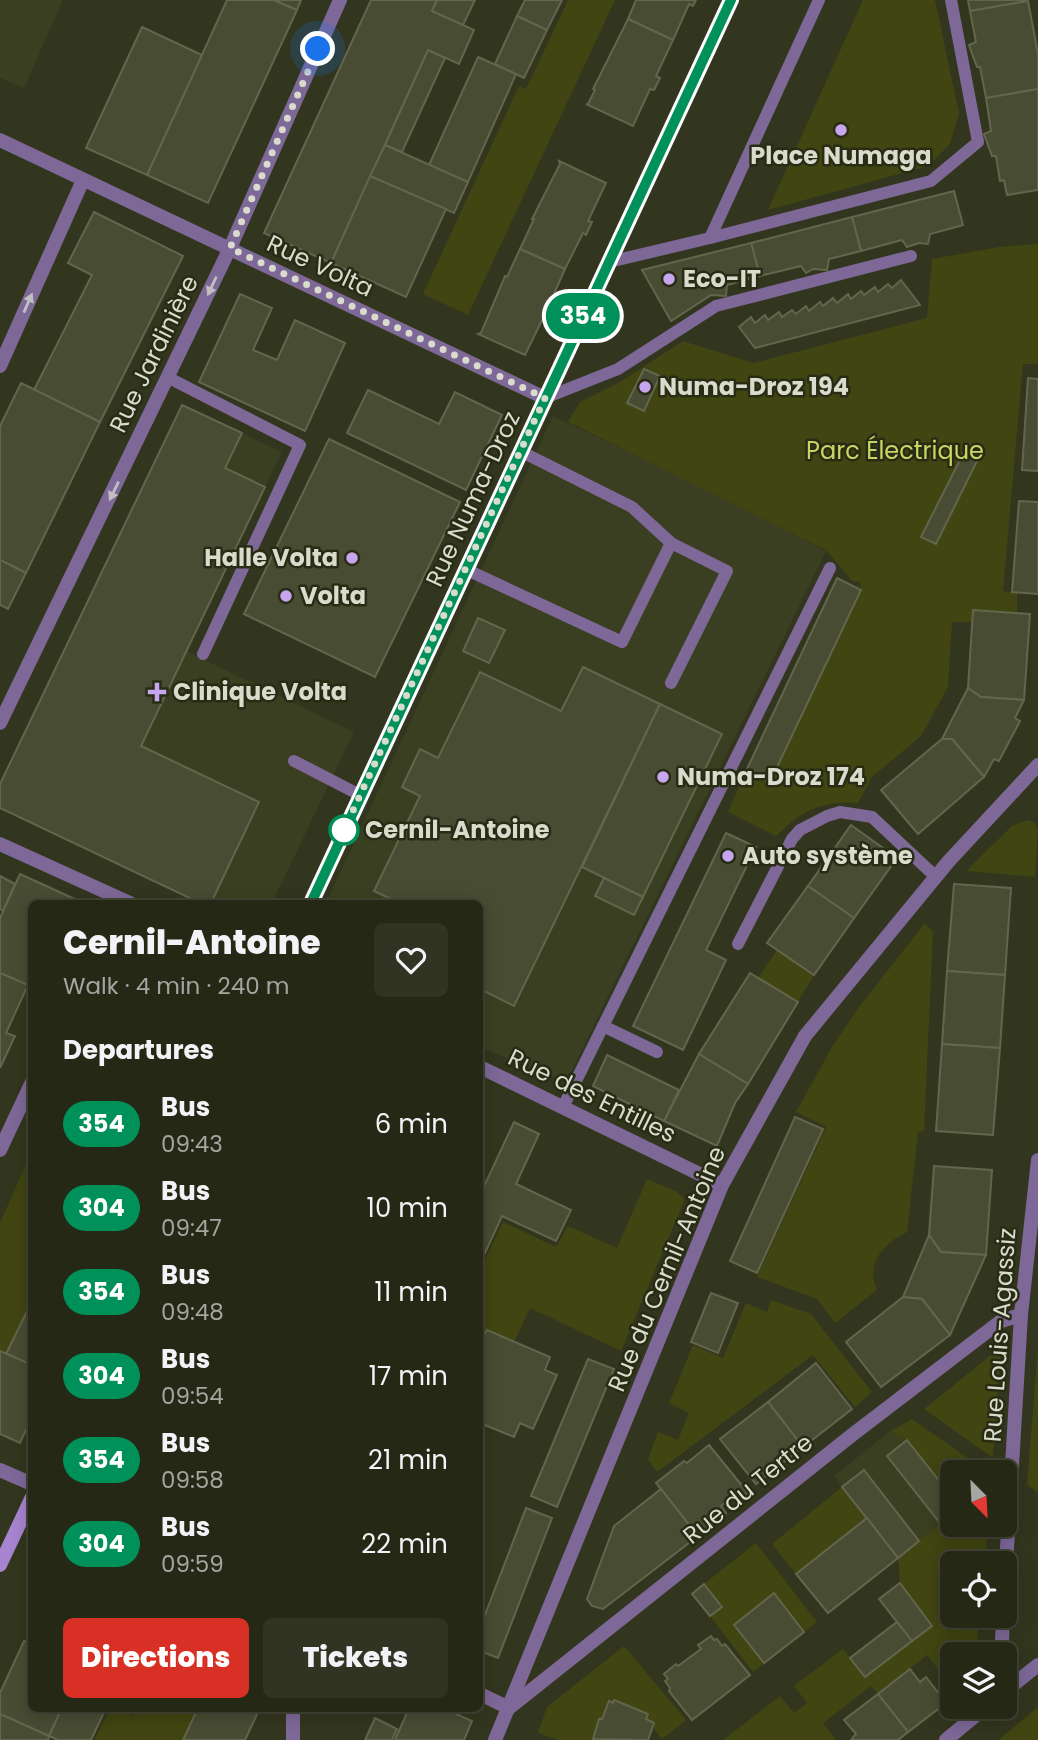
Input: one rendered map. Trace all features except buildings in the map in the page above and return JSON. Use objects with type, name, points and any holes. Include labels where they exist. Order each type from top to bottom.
[{"type":"main road","name":"Rue Numa-Droz","points":[[312,900],[731,0]]},
{"type":"main road","points":[[0,1565],[28,1506]]},
{"type":"street","name":"Rue Jardinière","points":[[0,723],[169,378],[340,0]]},
{"type":"street","name":"Rue Volta","points":[[0,140],[545,398]]},
{"type":"street","points":[[0,366],[83,180]]},
{"type":"street","name":"Rue du Cernil-Antoine","points":[[495,1740],[722,1185],[805,1037],[936,877],[1038,765]]},
{"type":"street","points":[[0,844],[118,900]]},
{"type":"street","name":"Rue des Entilles","points":[[483,1068],[722,1185]]},
{"type":"street","points":[[0,1150],[28,1090]]},
{"type":"street","name":"Rue Louis-Agassiz","points":[[1007,1551],[1021,1315],[1038,1160]]},
{"type":"street","name":"Rue du Tertre","points":[[509,1708],[1001,1321],[1021,1315]]},
{"type":"street","points":[[0,1469],[28,1482]]},
{"type":"street","points":[[1017,1682],[1038,1665]]},
{"type":"street","points":[[483,1695],[509,1708]]},
{"type":"street","points":[[284,1740],[293,1714]]},
{"type":"street","points":[[293,1714],[293,1740]]},
{"type":"street","points":[[946,1740],[971,1719]]},
{"type":"lane","points":[[710,237],[819,0]]},
{"type":"lane","points":[[609,262],[931,181],[978,142],[951,0]]},
{"type":"lane","points":[[545,398],[618,369],[716,306],[911,257]]},
{"type":"lane","points":[[169,378],[300,445],[203,654]]},
{"type":"lane","points":[[520,451],[632,507],[671,543],[727,571],[671,683]]},
{"type":"lane","points":[[465,569],[622,642],[671,543]]},
{"type":"lane","points":[[563,1107],[830,568]]},
{"type":"lane","points":[[294,761],[360,795]]},
{"type":"lane","points":[[738,944],[792,839],[800,830],[827,816],[840,813],[872,817],[936,877]]},
{"type":"lane","points":[[603,1026],[657,1052]]},
{"type":"shaded area","points":[[0,0],[63,0],[24,88],[0,78]]},
{"type":"shaded area","name":"Clinique Volta","points":[[182,405],[282,452],[186,651],[354,732],[273,900],[194,900],[0,808],[0,784]]},
{"type":"shaded area","points":[[553,416],[743,507],[826,551],[566,1082],[483,1048],[483,900],[327,900]]},
{"type":"shaded area","points":[[889,1432],[907,1440],[940,1482],[940,1523],[898,1558],[834,1476]]},
{"type":"green space","points":[[568,0],[615,0],[468,315],[423,294],[519,86],[526,89]]},
{"type":"green space","points":[[863,0],[935,0],[959,113],[950,144],[928,166],[768,210]]},
{"type":"green space","name":"Parc Électrique","points":[[1038,244],[1038,364],[1023,364],[1003,591],[1017,593],[1017,613],[974,610],[972,622],[952,622],[948,687],[921,736],[872,777],[858,803],[833,804],[813,809],[776,836],[728,812],[746,771],[770,782],[861,590],[860,582],[852,581],[826,550],[568,422],[580,402],[620,382],[683,341],[753,363],[927,318],[932,259],[999,247]]},
{"type":"green space","points":[[1028,820],[1035,823],[1038,829],[1035,877],[966,871],[1012,826]]},
{"type":"green space","points":[[925,923],[933,932],[924,1131],[918,1132],[907,1232],[891,1242],[879,1255],[873,1272],[877,1290],[835,1323],[817,1299],[757,1277],[826,1127],[796,1112],[832,1047],[859,1007]]},
{"type":"green space","points":[[777,950],[814,975],[798,1002],[758,978]]},
{"type":"green space","points":[[28,1160],[28,1307],[6,1354],[0,1351],[0,1223]]},
{"type":"green space","points":[[647,1179],[677,1192],[685,1199],[621,1351],[530,1308],[514,1342],[483,1342],[483,1264],[503,1222],[556,1247],[568,1226],[617,1248]]},
{"type":"green space","points":[[771,1300],[811,1314],[872,1392],[855,1407],[813,1355],[657,1472],[648,1459],[658,1432],[678,1440],[689,1413],[669,1403],[693,1345],[723,1358],[746,1303],[767,1312]]},
{"type":"green space","points":[[1001,1347],[993,1458],[924,1409]]},
{"type":"green space","points":[[1038,1347],[1038,1492],[1027,1485]]},
{"type":"green space","points":[[912,1419],[971,1460],[940,1460],[940,1482],[907,1440],[889,1432]]},
{"type":"green space","points":[[842,1487],[867,1518],[796,1574],[772,1544]]},
{"type":"green space","points":[[940,1523],[940,1537],[987,1537],[986,1551],[940,1551],[940,1628],[978,1628],[977,1642],[940,1642],[940,1672],[927,1655],[878,1694],[871,1686],[823,1723],[836,1740],[723,1740],[780,1696],[794,1713],[807,1703],[794,1686],[843,1649],[850,1658],[896,1622],[879,1599],[900,1583],[898,1558]]},
{"type":"green space","points":[[756,1543],[817,1622],[804,1632],[774,1593],[734,1625],[764,1663],[753,1672],[710,1616],[721,1607],[704,1584]]},
{"type":"green space","points":[[624,1646],[686,1720],[662,1739],[653,1728],[654,1723],[646,1719],[648,1714],[615,1700],[613,1703],[609,1702],[602,1719],[599,1719],[593,1739],[596,1740],[559,1740],[538,1733],[547,1707]]},
{"type":"green space","points":[[1038,1707],[1038,1740],[998,1740]]},
{"type":"green space","points":[[109,1712],[126,1712],[134,1716],[136,1712],[196,1712],[183,1740],[94,1740]]},
{"type":"bus line","name":"354","points":[[312,900],[731,0]]},
{"type":"place","name":"Place Numaga","points":[[841,130]]},
{"type":"place","name":"Eco-IT","points":[[669,279]]},
{"type":"place","name":"Numa-Droz 194","points":[[645,387]]},
{"type":"place","name":"Halle Volta","points":[[352,558]]},
{"type":"place","name":"Volta","points":[[286,596]]},
{"type":"place","name":"Clinique Volta","points":[[157,692]]},
{"type":"place","name":"Numa-Droz 174","points":[[663,777]]},
{"type":"place","name":"Cernil-Antoine","points":[[344,830]]},
{"type":"place","name":"Auto système","points":[[728,856]]},
{"type":"route","points":[[318,49],[230,248],[545,398],[343,832],[344,830]]}]
